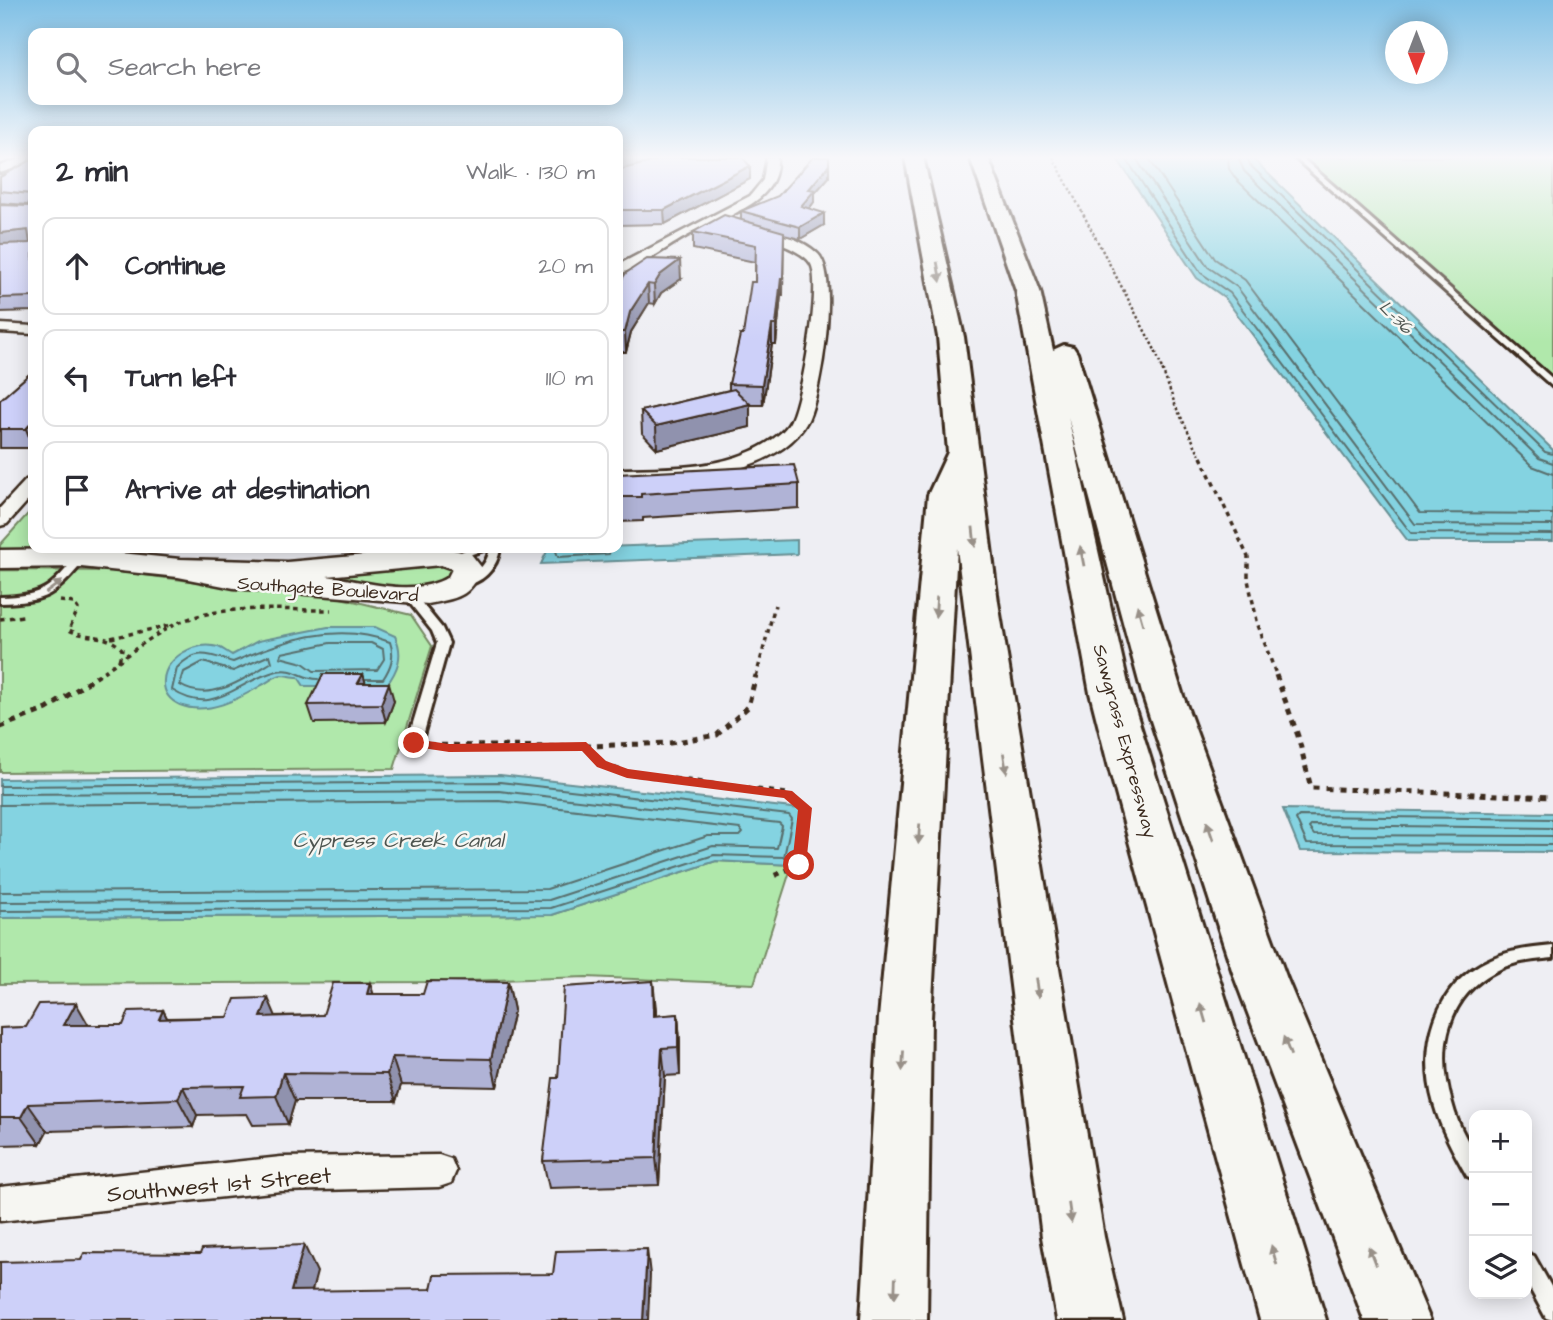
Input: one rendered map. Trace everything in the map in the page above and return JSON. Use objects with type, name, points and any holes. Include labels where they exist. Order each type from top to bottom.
[{"type":"highway","points":[[927,219],[941,283],[965,445],[980,602],[1073,1237],[1090,1320]]},
{"type":"highway","name":"Sawgrass Expressway","points":[[1002,219],[1028,291],[1110,693],[1293,1320]]},
{"type":"highway","points":[[1028,291],[1049,315],[1059,337],[1162,693],[1261,979],[1397,1320]]},
{"type":"highway","points":[[894,1320],[905,1018],[944,495],[965,445]]},
{"type":"street","points":[[623,267],[716,219]]},
{"type":"street","points":[[623,475],[702,469],[744,460],[773,447],[792,432],[802,415],[817,327],[819,266],[812,256],[795,246],[748,231],[706,224]]},
{"type":"street","points":[[0,328],[28,330]]},
{"type":"street","points":[[0,520],[28,489]]},
{"type":"street","name":"Southgate Boulevard","points":[[0,559],[100,555],[180,568],[287,572],[324,570],[387,559],[463,563]]},
{"type":"street","name":"Southgate Boulevard","points":[[180,568],[205,577],[251,583],[324,585],[411,597],[430,595],[463,563]]},
{"type":"street","name":"Southwest 1st Street","points":[[0,1204],[281,1174],[439,1171]]},
{"type":"lane","points":[[1366,219],[1553,384]]},
{"type":"lane","points":[[463,563],[478,578],[487,569],[493,553]]},
{"type":"lane","points":[[0,600],[17,600],[50,593],[100,555]]},
{"type":"lane","points":[[411,597],[419,612],[441,633],[443,643],[414,743]]},
{"type":"lane","points":[[1469,1159],[1441,1098],[1435,1046],[1448,1004],[1476,972],[1523,953],[1553,952]]},
{"type":"lane","points":[[1532,1272],[1553,1311]]},
{"type":"path","points":[[1086,219],[1155,350],[1176,407],[1236,527],[1248,557],[1248,580],[1258,625],[1298,736],[1311,788],[1553,797]]},
{"type":"path","points":[[50,602],[74,603],[78,609],[69,630],[79,635],[111,638],[207,615],[332,610]]},
{"type":"path","points":[[414,743],[449,748],[586,746],[670,743],[717,735],[748,706],[775,605]]},
{"type":"path","points":[[0,619],[32,612]]},
{"type":"path","points":[[0,727],[52,708],[175,624]]},
{"type":"path","points":[[111,638],[122,649],[119,662]]},
{"type":"path","points":[[586,746],[602,764],[627,774],[788,794],[805,808],[799,865],[771,877]]},
{"type":"green space","points":[[1366,219],[1553,219],[1553,384]]},
{"type":"green space","points":[[28,514],[28,549],[0,550],[0,545]]},
{"type":"green space","points":[[436,563],[451,567],[454,574],[438,585],[405,589],[299,576]]},
{"type":"green space","points":[[0,570],[112,571],[261,590],[316,592],[411,615],[432,646],[394,769],[0,772]]},
{"type":"green space","points":[[716,861],[792,865],[754,984],[586,977],[437,982],[0,984],[0,918],[552,915]]},
{"type":"water","name":"L-36","points":[[1157,219],[1314,219],[1553,450],[1553,541],[1408,541],[1224,297],[1197,278]]},
{"type":"water","points":[[797,540],[797,554],[541,564],[546,553],[623,553],[623,546]]},
{"type":"water","points":[[328,627],[375,627],[395,636],[399,650],[398,662],[386,686],[304,686],[298,677],[281,675],[233,700],[201,708],[180,705],[166,692],[164,680],[170,664],[192,648],[210,645],[232,655],[258,641]]},
{"type":"water","name":"Cypress Creek Canal","points":[[500,775],[801,809],[792,865],[716,861],[552,915],[0,918],[0,779]]},
{"type":"water","points":[[1283,809],[1553,813],[1553,852],[1300,851]]},
{"type":"building","points":[[0,219],[28,219],[28,230],[0,233]]},
{"type":"building","points":[[717,219],[737,219],[784,232],[783,278],[776,325],[772,325],[762,385],[729,384],[740,335],[743,335],[751,282],[755,282],[756,245],[693,232]]},
{"type":"building","points":[[769,219],[814,219],[800,227]]},
{"type":"building","points":[[28,243],[28,297],[0,298],[0,244]]},
{"type":"building","points":[[647,259],[680,260],[660,275],[654,285],[648,284],[630,312],[625,332],[623,278],[626,273]]},
{"type":"building","points":[[28,375],[26,429],[0,429],[0,400]]},
{"type":"building","points":[[734,389],[750,404],[656,426],[641,411]]},
{"type":"building","points":[[794,465],[799,484],[623,497],[623,474]]},
{"type":"building","points":[[323,674],[363,674],[358,683],[389,683],[381,704],[308,705]]},
{"type":"building","points":[[427,981],[508,982],[491,1059],[392,1057],[387,1074],[283,1073],[276,1096],[240,1097],[244,1086],[183,1087],[178,1099],[28,1104],[21,1117],[0,1117],[0,1028],[26,1027],[39,1004],[76,1003],[64,1025],[123,1025],[129,1011],[163,1010],[159,1019],[228,1017],[235,999],[268,998],[261,1017],[323,1015],[333,983],[370,983],[367,994],[423,994]]},
{"type":"building","points":[[653,981],[654,1016],[678,1014],[678,1047],[662,1048],[656,1158],[543,1161],[553,1078],[558,1078],[564,987]]},
{"type":"building","points":[[304,1245],[291,1291],[431,1289],[434,1275],[553,1274],[556,1251],[647,1249],[643,1320],[0,1320],[0,1262],[81,1260],[84,1253],[200,1254],[202,1249]]},
{"type":"route","points":[[414,743],[449,748],[586,746],[602,764],[627,774],[788,794],[805,808],[806,820],[799,865]]}]
